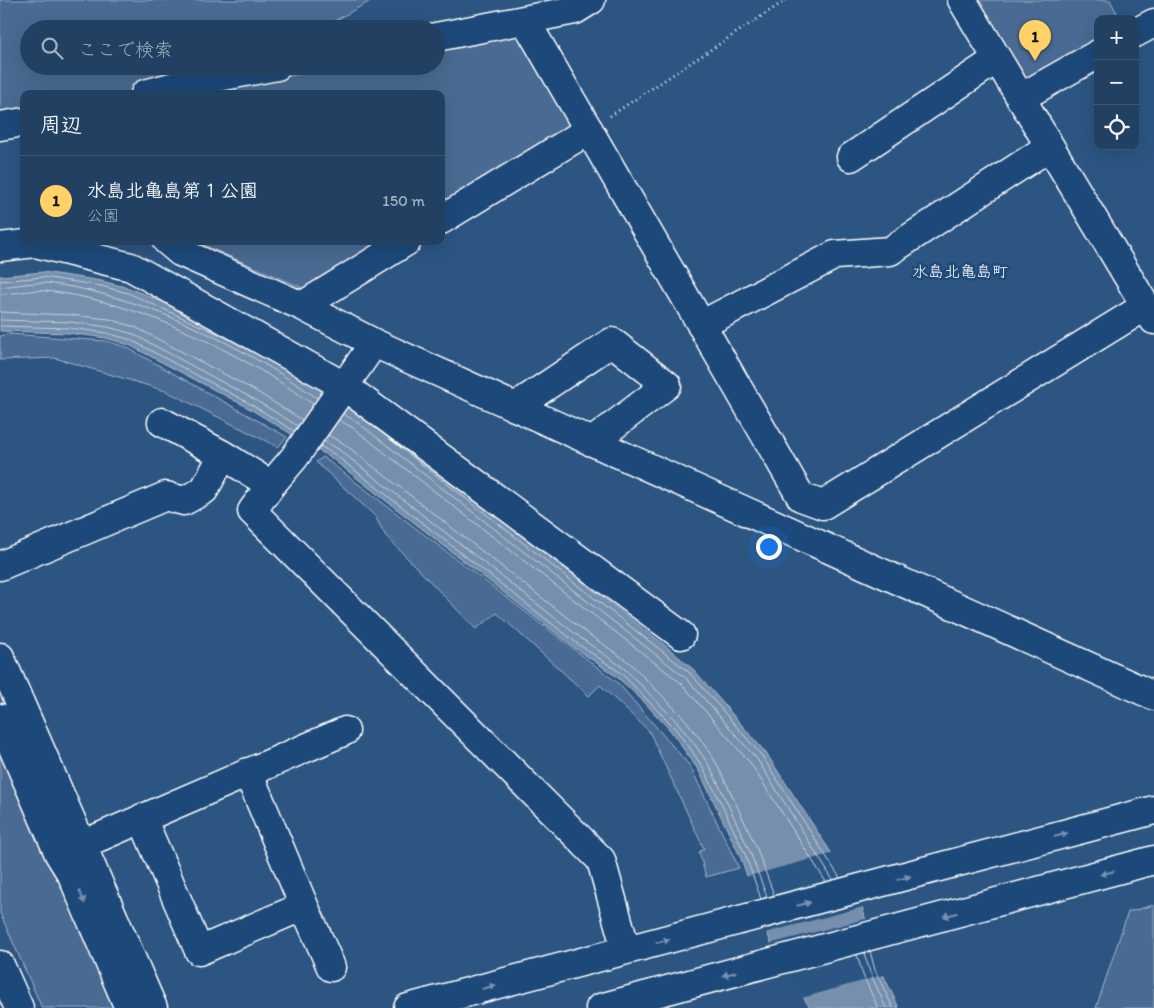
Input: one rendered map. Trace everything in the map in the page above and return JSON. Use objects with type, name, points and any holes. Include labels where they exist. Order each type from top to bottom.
[{"type":"street","points":[[445,35],[575,10],[592,0]]},
{"type":"street","points":[[526,20],[801,497],[823,505],[1151,314],[962,0]]},
{"type":"street","points":[[1020,98],[1094,56]]},
{"type":"street","points":[[851,157],[997,59]]},
{"type":"street","points":[[160,90],[230,75]]},
{"type":"street","points":[[0,126],[20,123]]},
{"type":"street","points":[[445,218],[589,130]]},
{"type":"street","points":[[701,325],[835,255],[890,251],[1049,147]]},
{"type":"street","points":[[0,247],[20,245]]},
{"type":"street","points":[[43,245],[131,267],[342,389],[681,635]]},
{"type":"street","points":[[172,245],[180,252],[302,306],[374,343],[1154,696]]},
{"type":"street","points":[[302,306],[401,245]]},
{"type":"street","points":[[515,407],[612,342],[667,385],[592,442]]},
{"type":"street","points":[[374,343],[294,458],[252,511],[601,860],[626,950]]},
{"type":"street","points":[[162,422],[272,485]]},
{"type":"street","points":[[0,566],[166,496],[184,501],[204,490],[223,456]]},
{"type":"street","points":[[0,657],[70,849],[72,875],[129,1008]]},
{"type":"street","points":[[0,718],[153,1008]]},
{"type":"street","points":[[70,849],[344,731]]},
{"type":"street","points":[[248,772],[331,967]]},
{"type":"street","points":[[408,1008],[857,891],[1154,810]]},
{"type":"street","points":[[142,818],[199,951],[304,906]]},
{"type":"street","points":[[600,1008],[1154,860]]},
{"type":"street","points":[[0,965],[19,1008]]},
{"type":"path","points":[[589,130],[786,0]]},
{"type":"shaded area","points":[[0,0],[372,0],[336,20],[20,20],[20,75],[217,75],[202,80],[147,90],[20,90],[20,113],[0,116]]},
{"type":"shaded area","points":[[973,0],[1110,0],[1118,15],[1094,15],[1094,41],[1023,83]]},
{"type":"shaded area","points":[[514,29],[571,125],[445,204],[445,90],[225,90],[295,75],[445,75],[445,43]]},
{"type":"shaded area","points":[[203,245],[385,245],[310,291]]},
{"type":"shaded area","points":[[9,334],[106,341],[126,347],[287,437],[278,447],[166,391],[55,358],[0,360],[0,336]]},
{"type":"shaded area","points":[[323,457],[618,683],[690,766],[739,868],[706,877],[699,852],[704,849],[649,731],[600,685],[589,696],[497,613],[476,629],[385,535],[375,516],[316,462]]},
{"type":"shaded area","points":[[0,751],[68,883],[122,1008],[42,1008],[0,913]]},
{"type":"shaded area","points":[[1154,905],[1154,1008],[1096,1008],[1128,912]]},
{"type":"water","points":[[43,272],[102,281],[129,288],[180,309],[347,403],[660,641],[694,670],[766,753],[832,854],[862,907],[880,968],[899,1008],[810,1008],[772,946],[740,856],[699,771],[670,730],[617,677],[575,648],[331,458],[245,406],[129,345],[106,338],[68,333],[0,331],[0,276]]},
{"type":"pier","points":[[834,853],[863,907],[765,933],[745,877]]},
{"type":"pier","points":[[869,918],[887,974],[802,998],[769,944]]},
{"type":"place","name":"水島北亀島第１公園","points":[[1035,61]]},
{"type":"district","name":"水島北亀島町","points":[[960,271]]}]
